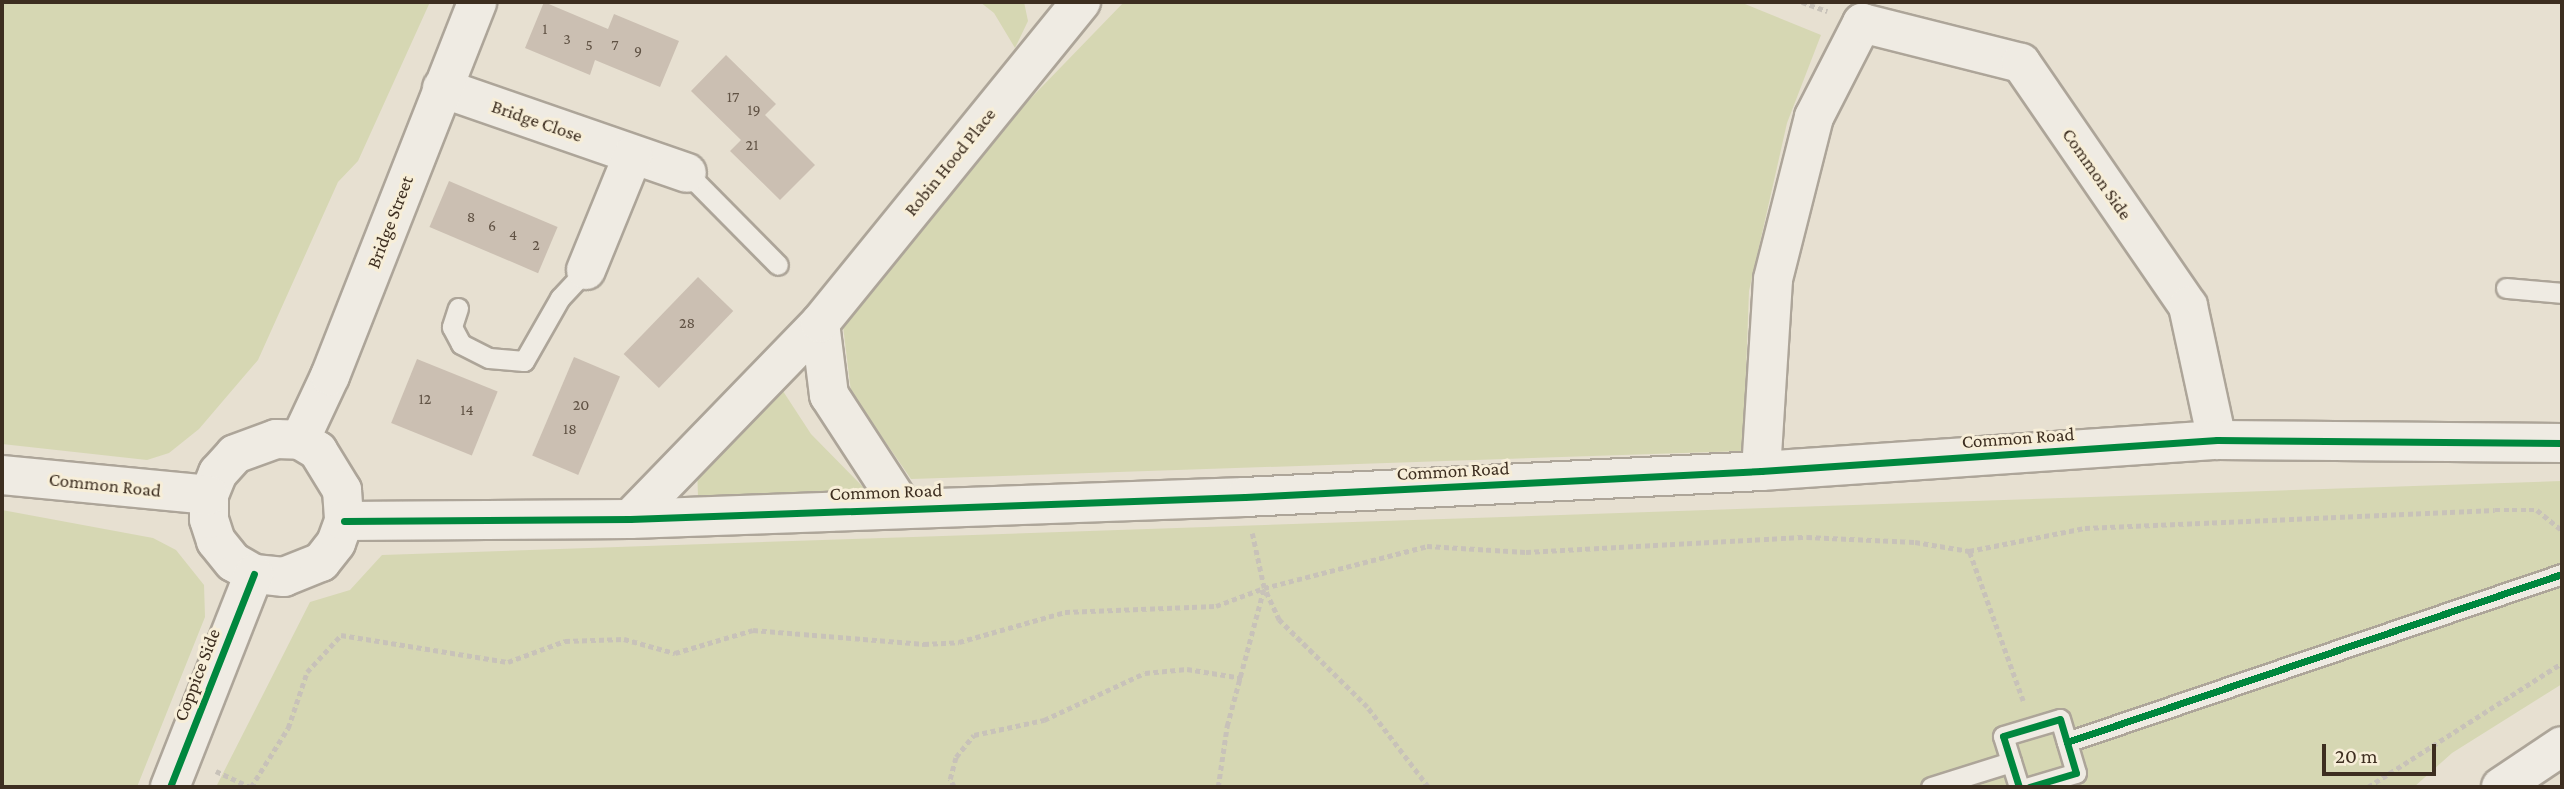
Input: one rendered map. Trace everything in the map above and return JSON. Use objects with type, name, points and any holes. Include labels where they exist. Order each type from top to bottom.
[{"type":"street","name":"Bridge Street","points":[[300,440],[330,376],[477,2]]},
{"type":"street","name":"Robin Hood Place","points":[[630,519],[820,323],[1075,3]]},
{"type":"street","name":"Common Side","points":[[1761,471],[1773,278],[1814,117],[1862,23],[2021,64],[2189,306],[2217,440]]},
{"type":"street","name":"Bridge Close","points":[[442,88],[687,173]]},
{"type":"street","points":[[586,270],[633,155]]},
{"type":"street","points":[[820,323],[830,394],[902,507]]},
{"type":"street","points":[[300,440],[332,468],[342,489],[344,521],[336,543],[307,571],[284,577],[254,574],[233,562],[216,541],[209,519],[209,495],[218,473],[235,454],[256,443],[300,440]]},
{"type":"street","name":"Common Road","points":[[344,521],[630,519],[902,507],[1245,497],[1761,471],[2217,440],[2562,443]]},
{"type":"street","name":"Common Road","points":[[2,475],[209,495]]},
{"type":"street","name":"Coppice Side","points":[[177,771],[254,574]]},
{"type":"street","points":[[2501,787],[2562,746]]},
{"type":"lane","points":[[687,173],[778,265]]},
{"type":"lane","points":[[458,308],[452,327],[461,344],[489,358],[524,361],[560,298],[586,270]]},
{"type":"lane","points":[[2506,288],[2562,293]]},
{"type":"lane","points":[[2067,741],[2562,574]]},
{"type":"lane","points":[[2019,787],[2003,736],[2060,719],[2076,773],[2029,787]]},
{"type":"lane","points":[[1931,787],[2011,762]]},
{"type":"path","points":[[1245,497],[1264,588],[1279,620],[1367,707],[1428,787]]},
{"type":"path","points":[[177,771],[251,787],[288,728],[307,672],[341,635],[508,662],[565,641],[624,639],[675,653],[753,630],[924,645],[959,642],[1065,612],[1216,606],[1264,588],[1427,546],[1526,552],[1807,537],[1915,542],[1969,551],[2085,528],[2496,510],[2537,510],[2562,530]]},
{"type":"path","points":[[1969,551],[2032,727]]},
{"type":"path","points":[[1218,787],[1227,726],[1264,588]]},
{"type":"path","points":[[2368,787],[2562,663]]},
{"type":"path","points":[[954,787],[950,779],[956,757],[974,735],[1044,720],[1145,673],[1187,669],[1242,678]]},
{"type":"green space","points":[[2,2],[430,2],[358,161],[338,182],[258,360],[199,429],[169,453],[147,460],[2,444]]},
{"type":"green space","points":[[980,2],[1024,2],[1028,21],[1015,48],[994,13]]},
{"type":"green space","points":[[1124,2],[1740,2],[1821,35],[1787,123],[1749,291],[1743,451],[911,479],[851,392],[843,326],[1002,128]]},
{"type":"green space","points":[[779,385],[811,434],[868,492],[698,496],[697,468]]},
{"type":"green space","points":[[2562,481],[2562,684],[2452,753],[2414,787],[216,787],[310,602],[350,590],[382,555]]},
{"type":"green space","points":[[2,510],[153,538],[176,550],[204,585],[205,617],[137,787],[2,787]]},
{"type":"building","points":[[544,2],[608,29],[614,14],[679,41],[660,87],[595,60],[590,75],[525,48]]},
{"type":"building","points":[[726,55],[776,104],[765,115],[815,165],[780,200],[730,151],[741,140],[691,91]]},
{"type":"building","points":[[449,181],[558,227],[538,273],[429,227]]},
{"type":"building","points":[[698,277],[733,311],[659,388],[624,354]]},
{"type":"building","points":[[574,357],[620,377],[578,475],[532,455]]},
{"type":"building","points":[[417,359],[498,392],[472,456],[391,423]]},
{"type":"cycle path","points":[[344,521],[630,519],[1245,497],[1761,471],[2217,440],[2562,443]]},
{"type":"cycle path","points":[[170,787],[254,574]]},
{"type":"cycle path","points":[[2067,742],[2562,574]]},
{"type":"cycle path","points":[[2019,787],[2003,736],[2060,719],[2076,773],[2029,787]]}]
